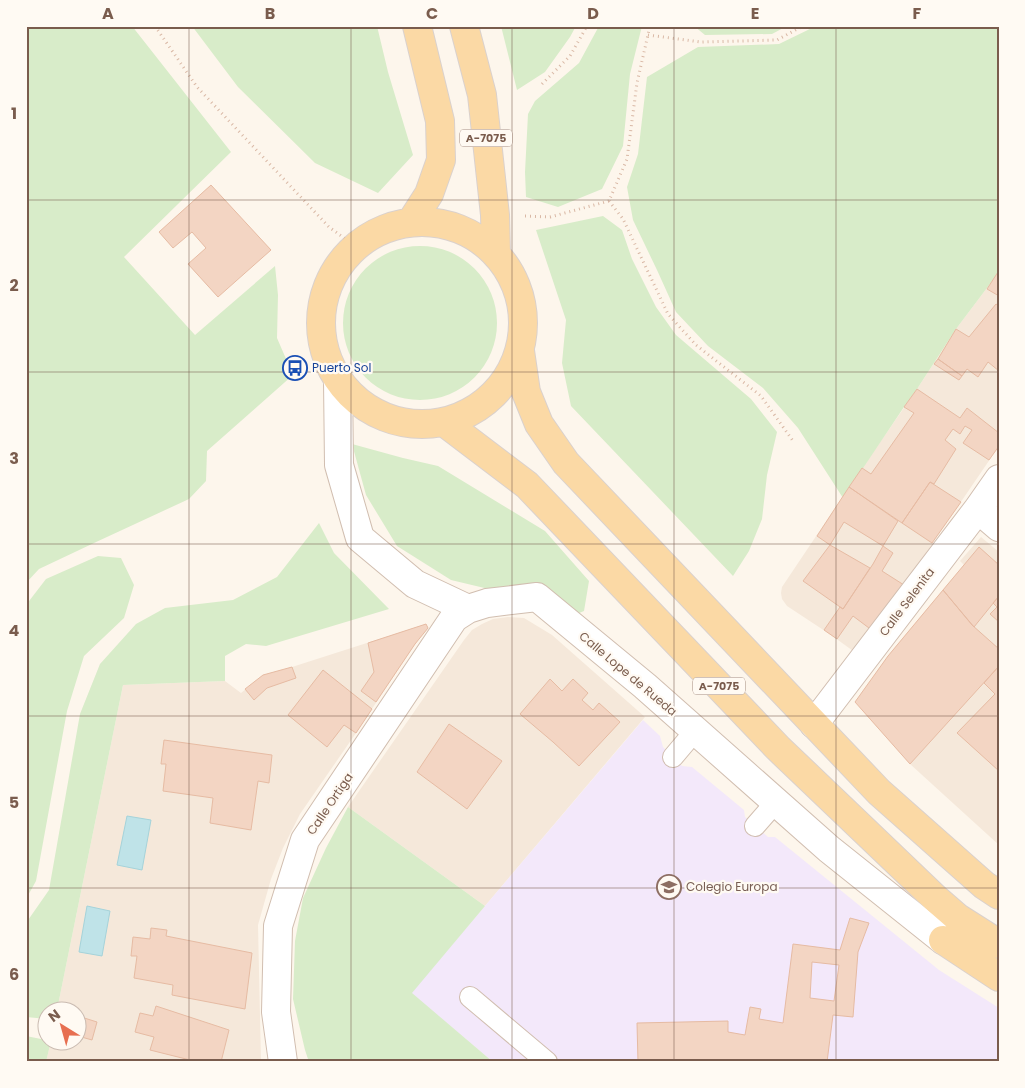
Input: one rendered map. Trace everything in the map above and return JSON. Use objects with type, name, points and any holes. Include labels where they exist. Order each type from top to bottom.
[{"type":"main road","points":[[411,222],[429,194],[441,160],[440,121],[417,26]]},
{"type":"main road","name":"A-7075","points":[[464,26],[482,95],[495,215],[496,253]]},
{"type":"main road","name":"A-7075","points":[[411,222],[435,222],[458,227],[478,238],[496,253],[512,274],[521,299],[524,325],[520,351],[508,376],[492,397],[469,412],[444,422],[414,424],[384,418],[359,403],[338,381],[325,355],[320,316],[331,278],[356,246],[382,230],[411,222]]},
{"type":"main road","name":"A-7075","points":[[520,351],[526,392],[539,424],[566,463],[879,792],[999,895]]},
{"type":"main road","name":"A-7075","points":[[444,422],[527,485],[778,748],[935,898],[958,918],[999,944]]},
{"type":"main road","name":"Calle Lope de Rueda","points":[[942,940],[999,977]]},
{"type":"street","points":[[338,381],[339,465],[360,538],[415,584],[468,609]]},
{"type":"street","name":"Calle Selenita","points":[[814,724],[999,479]]},
{"type":"street","points":[[978,508],[999,527]]},
{"type":"street","name":"Calle Lope de Rueda","points":[[468,609],[487,603],[536,598],[645,686],[829,850],[942,940]]},
{"type":"street","name":"Calle Ortiga","points":[[283,1062],[276,1012],[278,926],[305,840],[454,618],[468,609]]},
{"type":"lane","points":[[673,757],[695,731]]},
{"type":"lane","points":[[755,826],[776,802]]},
{"type":"lane","points":[[470,997],[547,1062]]},
{"type":"path","points":[[154,26],[197,87],[330,227],[356,246]]},
{"type":"path","points":[[542,84],[570,56],[587,26]]},
{"type":"path","points":[[610,201],[628,159],[637,83],[650,26]]},
{"type":"path","points":[[648,35],[701,42],[778,40],[803,26]]},
{"type":"path","points":[[495,215],[550,217],[610,201]]},
{"type":"path","points":[[610,201],[623,219],[668,314],[696,344],[761,396],[793,441]]},
{"type":"shaded area","points":[[999,272],[999,446],[856,653],[787,606],[782,599],[782,587],[956,329]]},
{"type":"shaded area","points":[[981,537],[999,552],[999,845],[910,764],[855,702],[888,656],[964,565],[960,561]]},
{"type":"shaded area","points":[[508,617],[524,618],[552,635],[645,717],[485,906],[348,807],[472,630],[493,619]]},
{"type":"shaded area","points":[[426,624],[428,628],[415,644],[300,814],[283,848],[271,879],[258,925],[261,1062],[46,1062],[49,1050],[88,1050],[88,1000],[59,1000],[123,685],[225,681],[241,693],[263,675]]},
{"type":"shaded area","name":"Colegio Europa","points":[[643,720],[660,736],[663,747],[682,766],[692,767],[744,810],[745,817],[768,837],[775,837],[939,970],[999,1008],[999,1062],[493,1062],[411,993]]},
{"type":"green space","points":[[26,26],[132,26],[231,152],[124,257],[195,335],[275,266],[278,295],[277,338],[293,375],[207,451],[206,481],[189,499],[39,569],[26,583]]},
{"type":"green space","points":[[192,26],[377,26],[388,72],[413,155],[378,193],[315,163],[238,87]]},
{"type":"green space","points":[[501,26],[576,26],[545,72],[517,90]]},
{"type":"green space","points":[[599,26],[642,26],[630,74],[623,146],[602,189],[558,207],[526,197],[525,172],[528,114],[535,101],[579,63]]},
{"type":"green space","points":[[694,26],[787,26],[772,34],[705,35]]},
{"type":"green space","points":[[816,26],[999,26],[999,272],[956,329],[843,498],[798,428],[763,388],[708,346],[676,312],[633,220],[627,187],[638,154],[647,77],[698,47],[779,44]]},
{"type":"green space","points":[[603,216],[622,230],[632,259],[656,307],[676,335],[751,399],[777,432],[767,475],[762,519],[749,551],[733,576],[571,406],[562,363],[566,320],[536,230]]},
{"type":"green space","points":[[420,246],[435,247],[450,252],[475,268],[491,293],[496,308],[496,338],[491,353],[475,378],[450,394],[435,399],[420,400],[405,399],[390,394],[365,378],[349,353],[344,338],[343,323],[344,308],[349,293],[365,268],[390,252],[405,247]]},
{"type":"green space","points":[[352,444],[438,466],[545,531],[589,581],[584,611],[572,616],[553,596],[526,585],[497,591],[451,580],[397,546],[366,495]]},
{"type":"green space","points":[[319,523],[334,553],[389,609],[266,646],[246,644],[225,656],[225,681],[123,685],[59,1000],[38,1000],[38,1018],[26,1017],[26,923],[49,890],[80,714],[100,664],[136,624],[165,608],[233,600],[277,577]]},
{"type":"green space","points":[[98,556],[121,558],[134,585],[124,618],[84,656],[67,711],[36,881],[26,899],[26,605],[46,579]]},
{"type":"green space","points":[[348,807],[485,906],[412,993],[493,1062],[309,1062],[293,999],[295,941],[303,898],[326,848]]},
{"type":"green space","points":[[26,1036],[38,1038],[38,1050],[49,1050],[46,1062],[26,1062]]},
{"type":"water","points":[[127,816],[151,820],[142,870],[117,865]]},
{"type":"water","points":[[87,906],[110,911],[102,956],[79,952]]},
{"type":"building","points":[[211,185],[271,250],[218,297],[188,264],[206,248],[192,232],[173,248],[159,232]]},
{"type":"building","points":[[999,273],[999,296],[987,289]]},
{"type":"building","points":[[996,304],[999,306],[999,371],[988,362],[978,377],[967,369],[962,376],[938,359],[956,329],[969,337]]},
{"type":"building","points":[[938,359],[962,376],[959,380],[934,364]]},
{"type":"building","points":[[917,389],[960,418],[967,408],[999,433],[999,446],[989,460],[963,443],[972,430],[965,426],[960,434],[953,429],[945,440],[956,449],[934,484],[930,482],[902,523],[849,487],[862,468],[871,474],[914,413],[904,407]]},
{"type":"building","points":[[930,482],[961,502],[932,543],[902,523]]},
{"type":"building","points":[[849,487],[898,521],[883,546],[844,522],[830,545],[817,536]]},
{"type":"building","points":[[830,545],[870,568],[843,609],[803,581]]},
{"type":"building","points":[[883,546],[893,553],[882,571],[904,585],[873,631],[853,616],[837,639],[824,630],[840,607],[843,609]]},
{"type":"building","points":[[979,547],[999,565],[999,596],[974,627],[943,590]]},
{"type":"building","points":[[943,590],[972,625],[999,649],[999,666],[910,764],[855,702],[888,656]]},
{"type":"building","points":[[999,596],[999,622],[990,614],[997,607],[993,603]]},
{"type":"building","points":[[426,624],[428,628],[376,702],[361,691],[374,672],[368,643]]},
{"type":"building","points":[[999,666],[999,771],[957,733],[995,694],[984,683]]},
{"type":"building","points":[[292,667],[296,678],[267,688],[254,700],[245,689],[263,675]]},
{"type":"building","points":[[323,670],[372,709],[356,733],[344,725],[327,747],[288,715]]},
{"type":"building","points":[[550,679],[562,691],[573,679],[588,693],[582,700],[593,710],[599,703],[620,722],[579,766],[520,714]]},
{"type":"building","points":[[449,724],[502,761],[467,809],[417,772]]},
{"type":"building","points":[[164,740],[272,755],[269,783],[258,781],[251,830],[210,823],[213,798],[163,791],[166,764],[161,764]]},
{"type":"building","points":[[850,918],[869,923],[858,952],[853,1017],[833,1015],[827,1062],[638,1062],[637,1023],[728,1021],[728,1032],[745,1035],[750,1007],[761,1009],[759,1019],[783,1023],[793,944],[840,950]],"holes":[[[812,962],[839,965],[834,1001],[810,998]]]},
{"type":"building","points":[[151,928],[167,930],[166,936],[252,953],[245,1009],[172,995],[173,985],[134,978],[137,956],[131,956],[133,937],[150,939]]},
{"type":"building","points":[[156,1006],[229,1030],[221,1062],[198,1062],[150,1050],[154,1037],[135,1032],[140,1013],[153,1016]]},
{"type":"building","points":[[88,1019],[97,1022],[92,1040],[88,1039]]},
{"type":"place","name":"Puerto Sol","points":[[295,368]]},
{"type":"place","name":"Colegio Europa","points":[[669,887]]}]
